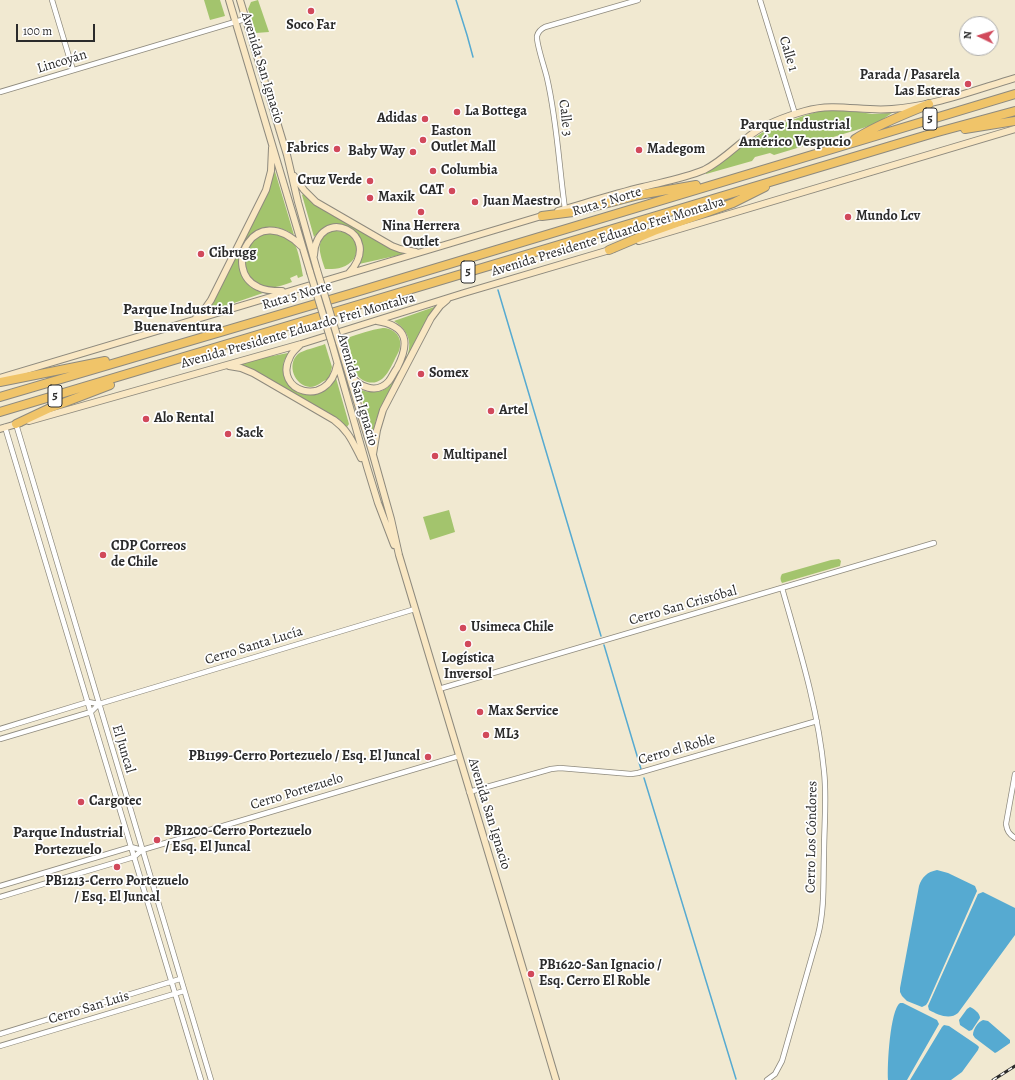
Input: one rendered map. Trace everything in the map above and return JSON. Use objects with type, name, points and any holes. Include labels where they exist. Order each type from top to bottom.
[{"type":"highway","name":"Ruta 5 Norte","points":[[0,397],[1015,94]]},
{"type":"highway","points":[[846,145],[866,132],[929,104]]},
{"type":"highway","name":"Ruta 5 Norte","points":[[0,412],[934,133],[1015,111]]},
{"type":"highway","points":[[934,133],[964,130],[1015,121]]},
{"type":"highway","points":[[542,216],[573,212],[653,192],[730,179]]},
{"type":"highway","points":[[609,250],[654,231],[733,203],[776,180]]},
{"type":"highway","points":[[0,382],[145,354]]},
{"type":"highway","points":[[16,424],[50,408],[161,364]]},
{"type":"main road","name":"Avenida San Ignacio","points":[[229,0],[332,344],[367,468],[388,529],[399,555]]},
{"type":"main road","name":"Avenida San Ignacio","points":[[240,0],[287,155],[298,202],[317,270],[373,455],[399,555],[556,1080]]},
{"type":"main road","points":[[0,378],[565,209],[699,172],[718,161],[758,130],[795,114],[827,107],[886,110],[929,104],[1015,78]]},
{"type":"main road","name":"Avenida Presidente Eduardo Frei Montalva","points":[[2,428],[301,344],[722,215],[1015,128]]},
{"type":"main road","points":[[194,320],[211,300],[264,196],[271,171],[272,143]]},
{"type":"main road","points":[[276,158],[282,159],[287,155]]},
{"type":"main road","points":[[291,171],[299,184],[321,205],[392,246],[408,251],[422,252]]},
{"type":"main road","points":[[314,259],[317,241],[322,233],[335,227],[346,229],[352,233],[360,245],[357,262],[349,273]]},
{"type":"main road","points":[[290,291],[268,290],[251,283],[243,269],[242,261],[244,252],[247,244],[252,238],[260,233],[271,230],[287,234],[302,247]]},
{"type":"main road","points":[[373,455],[377,430],[383,410],[431,318],[440,306],[452,297]]},
{"type":"main road","points":[[348,372],[360,385],[367,388],[378,388],[390,380],[404,352],[405,343],[399,330],[392,325],[376,321]]},
{"type":"main road","points":[[301,344],[290,355],[287,366],[287,374],[290,381],[299,389],[306,392],[313,392],[322,389],[335,373],[337,365]]},
{"type":"main road","points":[[225,366],[237,367],[253,373],[334,420],[349,434],[360,458],[367,468]]},
{"type":"street","points":[[52,0],[73,70]]},
{"type":"street","name":"Calle 3","points":[[565,209],[552,105],[546,72],[537,41],[537,34],[547,26],[638,0]]},
{"type":"street","name":"Calle 1","points":[[760,0],[795,114]]},
{"type":"street","name":"Lincoyán","points":[[0,92],[245,19]]},
{"type":"street","name":"El Juncal","points":[[16,424],[211,1080]]},
{"type":"street","name":"El Juncal","points":[[2,428],[88,702],[201,1080]]},
{"type":"street","name":"Cerro San Cristóbal","points":[[439,689],[934,543]]},
{"type":"street","name":"Cerro Los Cóndores","points":[[767,1080],[775,1074],[782,1061],[822,920],[825,788],[824,771],[817,721],[808,681],[782,588]]},
{"type":"street","name":"Cerro Santa Lucía","points":[[0,729],[88,702],[99,704],[415,609]]},
{"type":"street","name":"Cerro Santa Lucía","points":[[0,739],[91,712],[99,704]]},
{"type":"street","name":"Cerro el Roble","points":[[470,792],[551,769],[560,768],[631,774],[643,772],[817,721]]},
{"type":"street","name":"Cerro Portezuelo","points":[[0,897],[134,857],[142,850],[459,756]]},
{"type":"street","points":[[1015,774],[1006,824],[1009,833],[1015,838]]},
{"type":"street","points":[[0,886],[131,847],[142,850]]},
{"type":"street","name":"Cerro San Luis","points":[[0,1034],[180,979]]},
{"type":"street","name":"Cerro San Luis","points":[[0,1046],[184,991]]},
{"type":"green space","points":[[204,0],[220,0],[225,16],[210,20]]},
{"type":"green space","points":[[258,0],[269,32],[256,33],[248,9],[251,2]]},
{"type":"green space","points":[[824,110],[847,110],[872,114],[892,113],[877,123],[863,128],[774,155],[770,153],[755,157],[752,161],[706,174],[705,172],[766,130]]},
{"type":"green space","points":[[274,168],[294,235],[283,229],[268,227],[257,231],[251,236],[242,248],[239,263],[244,278],[248,283],[263,293],[205,313],[214,299],[270,188]]},
{"type":"green space","points":[[303,194],[328,213],[404,254],[359,264],[363,254],[363,244],[359,236],[352,229],[343,225],[334,225],[324,229],[314,237],[302,195]]},
{"type":"green space","points":[[331,231],[350,234],[355,240],[356,252],[354,259],[345,266],[335,269],[325,269],[320,253],[320,243],[322,239]]},
{"type":"green space","points":[[267,233],[289,239],[295,245],[299,255],[303,276],[298,278],[297,275],[290,278],[292,282],[272,287],[265,287],[253,282],[246,271],[246,252],[253,241]]},
{"type":"green space","points":[[437,306],[417,339],[376,420],[372,435],[368,416],[358,389],[368,392],[375,392],[382,391],[388,387],[394,380],[408,354],[408,336],[404,329],[394,321]]},
{"type":"green space","points":[[383,328],[390,329],[398,335],[400,342],[399,350],[384,377],[379,381],[371,383],[364,381],[356,374],[347,338]]},
{"type":"green space","points":[[325,344],[332,367],[330,375],[327,380],[315,386],[305,386],[296,379],[293,369],[294,359],[300,353]]},
{"type":"green space","points":[[288,353],[284,361],[283,372],[286,382],[301,394],[310,395],[320,393],[329,388],[336,378],[349,424],[347,427],[332,415],[257,372],[242,366],[241,364]]},
{"type":"green space","points":[[449,510],[455,532],[430,540],[423,517]]},
{"type":"green space","points":[[839,559],[841,561],[840,566],[782,583],[781,581],[782,574]]},
{"type":"water","points":[[937,870],[948,873],[975,886],[977,891],[928,1002],[922,1007],[907,1001],[902,996],[900,988],[919,886],[925,875]]},
{"type":"water","points":[[983,892],[1015,908],[1015,935],[958,1013],[951,1016],[940,1015],[929,1010],[928,1006],[978,894]]},
{"type":"water","points":[[900,1003],[903,1003],[937,1020],[939,1024],[907,1080],[888,1080],[888,1063],[892,1027],[894,1016]]},
{"type":"water","points":[[970,1007],[978,1013],[980,1018],[972,1030],[969,1031],[960,1025],[959,1020]]},
{"type":"water","points":[[983,1020],[988,1021],[1010,1040],[1010,1043],[995,1053],[975,1038],[973,1033],[975,1028],[979,1022]]},
{"type":"water","points":[[944,1025],[949,1026],[977,1045],[979,1047],[978,1050],[962,1072],[951,1080],[910,1080],[942,1027]]},
{"type":"waterway","points":[[456,0],[473,57]]},
{"type":"waterway","points":[[498,290],[601,636]]},
{"type":"waterway","points":[[604,645],[641,769]]},
{"type":"waterway","points":[[644,778],[736,1079]]},
{"type":"railway","points":[[993,1080],[1015,1066]]},
{"type":"place","name":"Soco Far","points":[[311,11]]},
{"type":"place","name":"Parada / Pasarela Las Esteras","points":[[968,84]]},
{"type":"place","name":"La Bottega","points":[[457,112]]},
{"type":"place","name":"Adidas","points":[[425,119]]},
{"type":"place","name":"Easton Outlet Mall","points":[[423,140]]},
{"type":"place","name":"Fabrics","points":[[337,149]]},
{"type":"place","name":"Madegom","points":[[639,150]]},
{"type":"place","name":"Baby Way","points":[[413,152]]},
{"type":"place","name":"Columbia","points":[[433,171]]},
{"type":"place","name":"Cruz Verde","points":[[370,181]]},
{"type":"place","name":"CAT","points":[[452,191]]},
{"type":"place","name":"Maxik","points":[[370,198]]},
{"type":"place","name":"Juan Maestro","points":[[475,202]]},
{"type":"place","name":"Nina Herrera Outlet","points":[[421,212]]},
{"type":"place","name":"Mundo Lcv","points":[[848,217]]},
{"type":"place","name":"Cibrugg","points":[[201,254]]},
{"type":"place","name":"Somex","points":[[421,374]]},
{"type":"place","name":"Artel","points":[[491,411]]},
{"type":"place","name":"Alo Rental","points":[[146,419]]},
{"type":"place","name":"Sack","points":[[228,434]]},
{"type":"place","name":"Multipanel","points":[[435,456]]},
{"type":"place","name":"CDP Correos de Chile","points":[[103,555]]},
{"type":"place","name":"Usimeca Chile","points":[[463,628]]},
{"type":"place","name":"Logística Inversol","points":[[468,644]]},
{"type":"place","name":"Max Service","points":[[480,712]]},
{"type":"place","name":"ML3","points":[[486,735]]},
{"type":"place","name":"PB1199-Cerro Portezuelo / Esq. El Juncal","points":[[428,757]]},
{"type":"place","name":"Cargotec","points":[[81,802]]},
{"type":"place","name":"PB1200-Cerro Portezuelo / Esq. El Juncal","points":[[157,840]]},
{"type":"place","name":"PB1213-Cerro Portezuelo / Esq. El Juncal","points":[[117,867]]},
{"type":"place","name":"PB1620-San Ignacio / Esq. Cerro El Roble","points":[[531,974]]},
{"type":"district","name":"Parque Industrial Américo Vespucio","points":[[795,134]]},
{"type":"district","name":"Parque Industrial Buenaventura","points":[[178,318]]},
{"type":"district","name":"Parque Industrial Portezuelo","points":[[68,842]]}]
